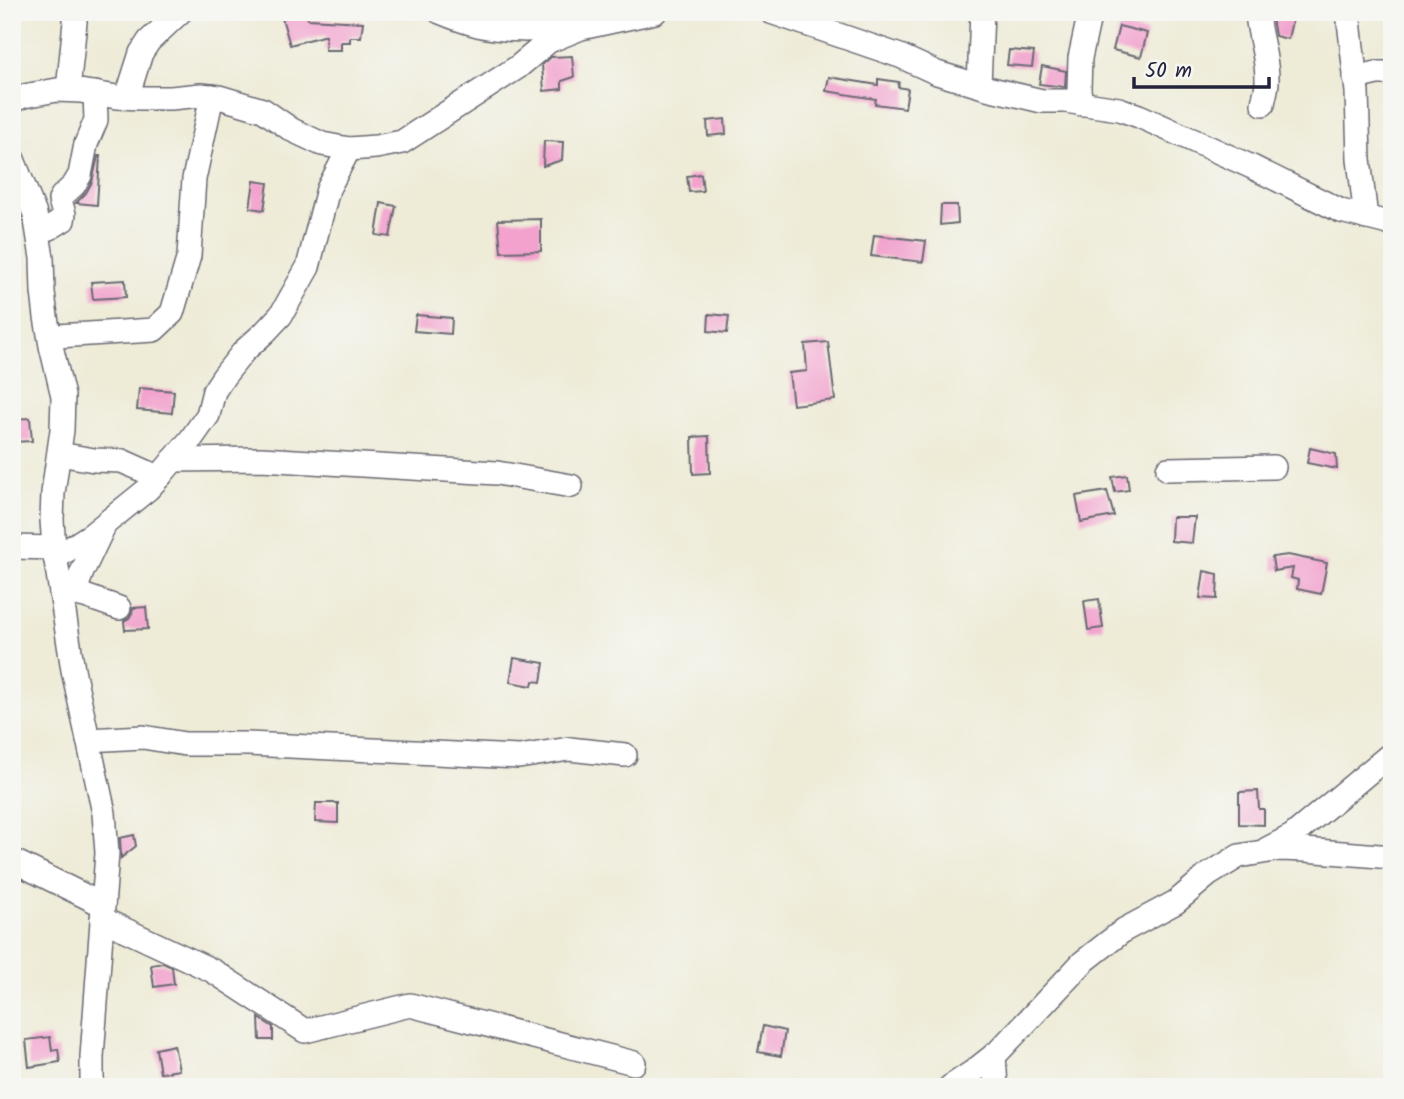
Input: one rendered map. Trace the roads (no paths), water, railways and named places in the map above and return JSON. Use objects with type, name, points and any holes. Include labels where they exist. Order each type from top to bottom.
[{"type":"street","points":[[68,90],[75,12]]},
{"type":"street","points":[[127,97],[141,52],[180,12]]},
{"type":"street","points":[[440,12],[475,25],[530,31],[581,27],[655,12]]},
{"type":"street","points":[[771,12],[900,56],[937,73],[979,85],[1042,101],[1065,101],[1119,109],[1252,167],[1341,211],[1392,224]]},
{"type":"street","points":[[979,85],[982,12]]},
{"type":"street","points":[[1081,104],[1080,58],[1090,12]]},
{"type":"street","points":[[1257,12],[1267,80],[1263,104]]},
{"type":"street","points":[[1348,12],[1360,125],[1359,159],[1366,218]]},
{"type":"street","points":[[12,102],[24,96],[68,90],[127,97],[212,96],[263,110],[292,130],[322,144],[349,149],[376,147],[402,142],[508,74],[549,41],[581,27]]},
{"type":"street","points":[[1355,78],[1392,73]]},
{"type":"street","points":[[39,232],[63,220],[60,200],[80,175],[86,144],[96,120],[95,93]]},
{"type":"street","points":[[57,336],[154,330],[172,313],[189,256],[194,179],[212,96]]},
{"type":"street","points":[[12,547],[55,553],[91,535],[148,489],[166,468],[208,415],[214,391],[244,351],[281,315],[309,267],[328,190],[349,149]]},
{"type":"street","points":[[12,157],[35,214],[39,232],[46,317],[62,396],[62,430],[53,493],[55,553],[67,592],[73,670],[104,813],[107,853],[92,1087]]},
{"type":"street","points":[[59,454],[122,461],[149,474],[166,468],[261,459],[497,473],[571,486]]},
{"type":"street","points":[[1168,469],[1274,467]]},
{"type":"street","points":[[67,592],[82,572],[106,522]]},
{"type":"street","points":[[67,592],[119,608]]},
{"type":"street","points":[[88,740],[143,737],[185,744],[248,744],[519,757],[569,749],[625,755]]},
{"type":"street","points":[[1260,852],[1292,836],[1392,753]]},
{"type":"street","points":[[950,1087],[994,1055],[1083,962],[1124,930],[1175,902],[1208,875],[1235,858],[1280,849],[1392,857]]},
{"type":"street","points":[[12,860],[213,971],[305,1031],[410,1005],[634,1063]]},
{"type":"street","points":[[994,1055],[996,1087]]}]
